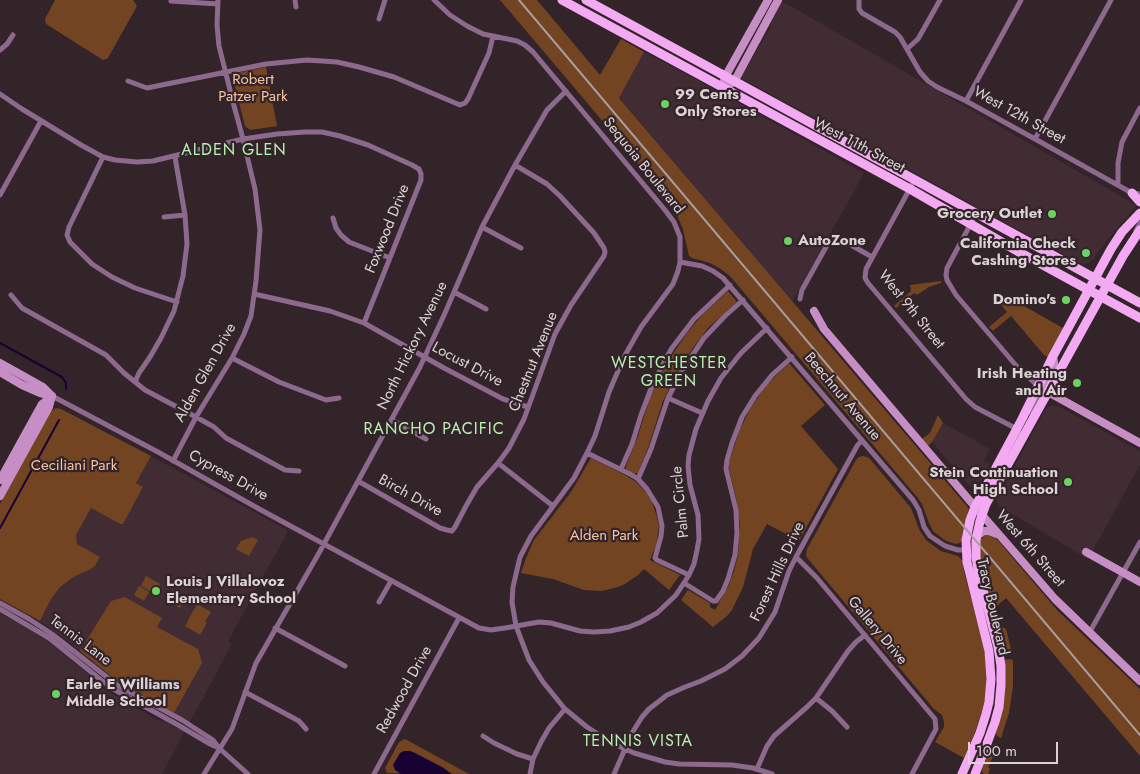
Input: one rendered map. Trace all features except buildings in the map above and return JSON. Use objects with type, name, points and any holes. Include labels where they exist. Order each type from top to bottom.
[{"type":"main road","name":"West 11th Street","points":[[562,0],[723,88],[912,185],[976,214],[1140,303]]},
{"type":"main road","name":"West 11th Street","points":[[586,0],[734,82],[912,185],[994,238],[1140,318]]},
{"type":"main road","points":[[1136,194],[1140,202]]},
{"type":"main road","name":"Tracy Boulevard","points":[[962,774],[986,714],[991,679],[989,652],[967,568],[965,550],[967,530],[975,507],[1088,290],[1118,237],[1140,215]]},
{"type":"main road","name":"Tracy Boulevard","points":[[974,774],[986,749],[997,715],[1001,685],[998,647],[979,575],[976,550],[976,536],[982,514],[1106,285],[1140,230]]},
{"type":"street","points":[[295,0],[296,7]]},
{"type":"street","points":[[379,19],[385,0]]},
{"type":"street","name":"Sequoia Boulevard","points":[[434,0],[450,15],[467,26],[483,34],[525,45],[533,52],[665,210],[674,222],[680,237],[680,262],[673,284],[641,327],[624,357],[595,436],[574,478],[531,536],[520,557],[513,587],[512,602],[516,626],[529,660],[543,682],[565,709],[587,727],[625,749],[664,762],[732,766],[758,769],[772,774]]},
{"type":"street","points":[[723,88],[725,77],[768,0]]},
{"type":"street","points":[[723,88],[734,82],[778,0]]},
{"type":"street","name":"West 12th Street","points":[[859,0],[859,9],[862,13],[895,32],[900,37],[920,72],[928,81],[1136,194]]},
{"type":"street","points":[[907,49],[918,39],[940,0]]},
{"type":"street","points":[[966,101],[1022,0]]},
{"type":"street","points":[[1035,138],[1111,0]]},
{"type":"street","points":[[171,1],[191,3],[218,2]]},
{"type":"street","name":"Alden Glen Drive","points":[[173,461],[196,417],[232,358],[251,316],[256,281],[260,230],[255,189],[219,46],[217,25],[218,2]]},
{"type":"street","points":[[0,50],[14,35]]},
{"type":"street","points":[[128,81],[147,88],[266,64],[307,60],[337,62],[394,77],[460,105],[468,99],[489,53],[493,36]]},
{"type":"street","name":"North Hickory Avenue","points":[[204,774],[232,729],[256,663],[392,420],[424,357],[482,227],[547,110],[566,91]]},
{"type":"street","name":"Foxwood Drive","points":[[0,94],[81,145],[103,157],[115,160],[153,161],[277,134],[322,132],[368,145],[419,169],[422,174],[421,180],[364,323]]},
{"type":"street","points":[[1118,185],[1118,164],[1122,142],[1140,108]]},
{"type":"street","points":[[0,195],[42,121]]},
{"type":"street","points":[[103,157],[69,227],[67,235],[70,242],[92,264],[112,277],[135,288],[177,302]]},
{"type":"street","points":[[135,382],[139,372],[161,338],[177,302],[183,276],[187,244],[185,216],[174,157]]},
{"type":"street","name":"Chestnut Avenue","points":[[452,530],[456,527],[477,487],[509,448],[528,407],[555,334],[605,252],[594,233],[560,196],[547,184],[515,165]]},
{"type":"street","points":[[0,181],[6,184]]},
{"type":"street","name":"West 9th Street","points":[[912,185],[872,257],[865,273],[868,283],[966,399],[1017,429]]},
{"type":"street","points":[[976,214],[947,268],[947,280],[956,295],[1019,369],[1038,386],[1040,393],[1032,412],[1032,420]]},
{"type":"street","points":[[1133,239],[1140,215]]},
{"type":"street","points":[[164,217],[185,216]]},
{"type":"street","points":[[333,218],[336,228],[349,242],[390,258]]},
{"type":"street","points":[[482,227],[521,248]]},
{"type":"street","points":[[800,299],[802,290],[832,238],[837,238],[872,257]]},
{"type":"street","name":"Beechnut Avenue","points":[[680,262],[702,266],[714,271],[730,285],[913,500],[930,536],[945,546],[958,550],[976,550]]},
{"type":"street","points":[[621,470],[632,444],[645,402],[665,360],[694,319],[730,285]]},
{"type":"street","points":[[454,292],[486,310]]},
{"type":"street","name":"Locust Drive","points":[[254,294],[330,311],[364,323],[504,399],[528,407]]},
{"type":"street","points":[[11,295],[22,308],[106,355],[146,390],[214,427],[226,438],[285,470],[299,471]]},
{"type":"street","points":[[587,453],[638,479],[668,398],[683,369],[699,345],[725,316],[743,300]]},
{"type":"street","name":"West 6th Street","points":[[814,311],[824,328],[1055,599],[1140,681]]},
{"type":"street","name":"Palm Circle","points":[[516,626],[539,622],[551,623],[580,631],[610,632],[629,628],[641,622],[657,613],[676,595],[694,564],[699,539],[698,515],[690,485],[688,466],[689,455],[702,413],[714,390],[731,365],[767,328]]},
{"type":"street","points":[[1053,356],[1054,367],[1046,386],[1048,392],[1140,443]]},
{"type":"street","points":[[684,583],[713,601],[716,601],[723,591],[735,555],[737,533],[736,510],[726,469],[729,452],[742,417],[755,396],[769,379],[792,357]]},
{"type":"street","points":[[232,358],[279,382],[326,400],[339,398]]},
{"type":"street","name":"Cypress Drive","points":[[0,363],[43,387],[52,396]]},
{"type":"street","name":"Cypress Drive","points":[[0,372],[22,385],[52,396],[478,628],[491,630],[516,626]]},
{"type":"street","points":[[0,480],[42,404],[52,396]]},
{"type":"street","points":[[0,496],[49,407],[52,396]]},
{"type":"street","points":[[668,398],[702,413]]},
{"type":"street","points":[[392,420],[426,439]]},
{"type":"street","points":[[1008,465],[1009,454],[1019,434],[1017,429]]},
{"type":"street","name":"Forest Hills Drive","points":[[614,774],[636,724],[649,709],[675,691],[725,669],[754,645],[775,612],[789,571],[796,557],[862,440]]},
{"type":"street","points":[[498,463],[553,506]]},
{"type":"street","name":"Palm Circle","points":[[638,479],[654,499],[660,516],[661,536],[655,558],[688,575]]},
{"type":"street","name":"Birch Drive","points":[[358,481],[440,528],[452,530]]},
{"type":"street","points":[[976,536],[984,531],[1001,536]]},
{"type":"street","points":[[1089,632],[1140,542]]},
{"type":"street","points":[[1086,552],[1140,582]]},
{"type":"street","name":"Gallery Drive","points":[[796,557],[817,578],[933,716],[936,729],[912,774]]},
{"type":"street","points":[[379,602],[391,581]]},
{"type":"street","name":"Tennis Lane","points":[[0,604],[52,634],[117,684],[182,720],[213,740],[219,748],[248,774]]},
{"type":"street","name":"Tennis Lane","points":[[0,609],[49,638],[115,690],[219,748]]},
{"type":"street","name":"Redwood Drive","points":[[374,774],[459,618]]},
{"type":"street","points":[[275,628],[345,666]]},
{"type":"street","points":[[758,769],[767,746],[774,736],[816,698],[848,651],[865,635]]},
{"type":"street","points":[[245,692],[299,720],[306,729]]},
{"type":"street","points":[[816,698],[847,727]]},
{"type":"street","points":[[530,774],[533,759],[541,742],[549,728],[565,709]]},
{"type":"street","points":[[483,736],[517,754],[533,759]]},
{"type":"shaded area","points":[[776,0],[780,0],[1131,202],[1135,205],[1135,208],[1094,259],[1089,263],[1079,263],[741,78],[770,28]]},
{"type":"shaded area","points":[[644,52],[864,173],[792,302],[619,97]]},
{"type":"shaded area","name":"Stein Continuation High School","points":[[1058,406],[1140,451],[1140,465],[1088,559],[999,506],[997,503],[997,499],[1046,408]]},
{"type":"shaded area","points":[[943,423],[990,449],[984,461],[990,464],[976,490],[973,490],[932,442]]},
{"type":"shaded area","name":"Louis J Villalovoz Elementary School","points":[[151,456],[287,530],[228,641],[232,644],[190,722],[117,681],[40,621],[51,599],[60,587],[75,576],[95,566],[100,557],[77,544],[76,535],[91,508],[123,524],[143,487],[136,483]]},
{"type":"shaded area","name":"Earle E Williams Middle School","points":[[0,613],[50,643],[104,689],[157,720],[166,722],[184,732],[162,774],[0,774]]},
{"type":"shaded area","points":[[404,751],[415,753],[452,774],[401,774],[395,770],[393,765],[400,753]]},
{"type":"green space","points":[[55,0],[133,0],[137,6],[108,58],[103,60],[46,24],[45,19]]},
{"type":"green space","points":[[500,0],[537,0],[600,75],[621,39],[644,52],[619,98],[966,505],[969,509],[960,543],[956,544],[946,541],[933,531],[922,504],[917,497],[730,276],[710,263],[689,256],[683,229],[676,213],[677,209]]},
{"type":"green space","name":"Robert Patzer Park","points":[[266,67],[277,126],[250,130],[245,126],[233,79],[237,73]]},
{"type":"green space","points":[[941,281],[941,283],[929,287],[917,295],[914,293],[896,308],[894,306],[911,291],[910,285]]},
{"type":"green space","points":[[728,291],[737,302],[708,328],[680,367],[663,401],[638,473],[634,474],[626,469],[626,466],[650,397],[658,380],[687,333],[702,315]]},
{"type":"green space","points":[[999,292],[1063,328],[1048,357],[1044,355],[1011,316],[993,331],[989,327],[1007,312],[994,296]]},
{"type":"green space","points":[[789,363],[825,405],[801,426],[838,469],[799,541],[767,524],[753,549],[743,587],[732,610],[713,627],[681,600],[688,590],[710,603],[710,607],[715,610],[728,587],[738,555],[740,525],[729,462],[740,429],[751,407],[767,384]]},
{"type":"green space","name":"Ceciliani Park","points":[[56,408],[151,456],[136,483],[143,487],[123,524],[91,508],[76,535],[77,544],[100,557],[91,569],[75,576],[60,587],[51,599],[40,621],[0,599],[0,504],[50,412]]},
{"type":"green space","points":[[938,415],[943,423],[928,446],[922,439],[930,433]]},
{"type":"green space","points":[[863,456],[870,459],[911,508],[920,531],[927,541],[941,551],[958,556],[963,561],[964,572],[984,646],[987,673],[986,696],[983,708],[964,758],[935,742],[944,727],[942,715],[934,709],[806,556],[807,549],[856,460]]},
{"type":"green space","name":"Alden Park","points":[[591,458],[635,481],[652,502],[659,526],[656,545],[650,560],[680,575],[669,590],[644,569],[625,584],[602,591],[584,590],[553,579],[521,573],[534,540],[571,492]]},
{"type":"green space","points":[[988,534],[995,537],[1057,610],[1140,689],[1140,756],[1006,598],[996,607],[1001,626],[1006,629],[1011,649],[1003,651],[980,560],[980,540]]},
{"type":"green space","points":[[253,537],[258,540],[249,556],[236,549],[241,541]]},
{"type":"green space","points":[[146,576],[160,584],[155,594],[141,586]]},
{"type":"green space","points":[[139,586],[149,592],[144,601],[134,595]]},
{"type":"green space","points":[[172,590],[185,598],[180,608],[166,600]]},
{"type":"green space","points":[[125,597],[162,618],[157,627],[198,649],[202,663],[174,713],[117,681],[80,651],[111,601]]},
{"type":"green space","points":[[197,604],[211,612],[205,621],[207,623],[200,635],[185,626]]},
{"type":"green space","points":[[1004,660],[1013,660],[1013,686],[1009,713],[1001,738],[996,733],[1000,721]]},
{"type":"green space","points":[[405,739],[469,774],[387,773],[385,768],[399,742]]},
{"type":"green space","points":[[994,745],[998,746],[988,767],[990,769],[988,774],[984,774],[982,770],[991,747]]},
{"type":"waterway","points":[[0,343],[62,377],[66,383],[66,389]]},
{"type":"waterway","points":[[0,528],[59,420]]},
{"type":"railway","points":[[519,0],[1140,735]]},
{"type":"place","name":"99 Cents Only Stores","points":[[665,104]]},
{"type":"place","name":"Grocery Outlet","points":[[1052,214]]},
{"type":"place","name":"AutoZone","points":[[788,241]]},
{"type":"place","name":"California Check Cashing Stores","points":[[1086,253]]},
{"type":"place","name":"Domino's","points":[[1066,300]]},
{"type":"place","name":"Irish Heating and Air","points":[[1077,383]]},
{"type":"place","name":"Stein Continuation High School","points":[[1068,482]]},
{"type":"place","name":"Louis J Villalovoz Elementary School","points":[[156,591]]},
{"type":"place","name":"Earle E Williams Middle School","points":[[56,694]]},
{"type":"district","name":"ALDEN GLEN","points":[[234,151]]},
{"type":"district","name":"WESTCHESTER GREEN","points":[[669,373]]},
{"type":"district","name":"RANCHO PACIFIC","points":[[434,430]]},
{"type":"district","name":"TENNIS VISTA","points":[[638,742]]}]
